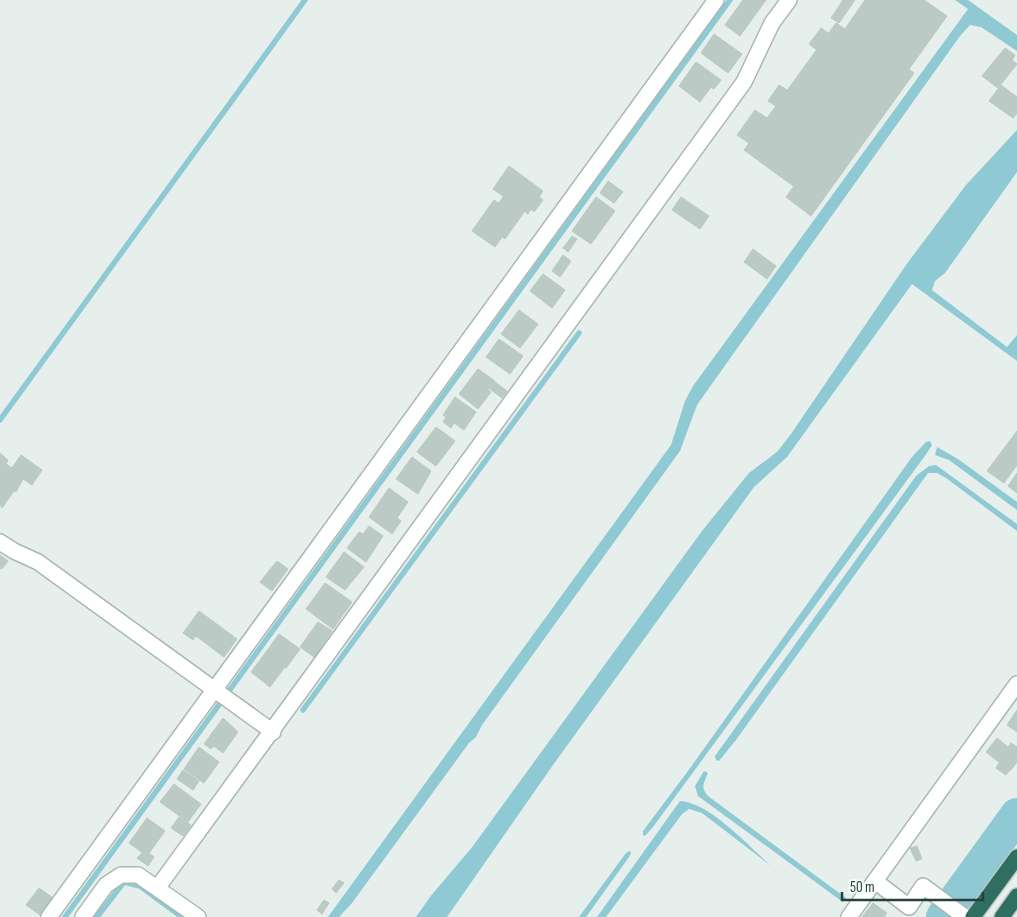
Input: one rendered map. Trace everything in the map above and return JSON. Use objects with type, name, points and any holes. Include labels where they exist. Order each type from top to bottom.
[{"type":"highway","points":[[966,916],[1017,857]]},
{"type":"highway","points":[[1002,917],[1017,896]]},
{"type":"street","points":[[49,917],[221,694],[716,0]]},
{"type":"street","points":[[158,888],[744,82],[772,23],[789,0]]},
{"type":"street","points":[[0,542],[38,562],[273,732]]},
{"type":"street","points":[[848,917],[1017,684]]},
{"type":"street","points":[[83,917],[106,885],[121,875],[138,874],[198,917]]},
{"type":"street","points":[[875,881],[909,907],[923,886],[966,916]]},
{"type":"water","points":[[955,0],[968,0],[1017,35],[1017,51],[981,27],[970,25],[960,36],[697,405],[680,451],[482,725],[476,737],[469,743],[352,903],[339,917],[328,917],[671,445],[685,401],[693,386],[968,9]]},
{"type":"water","points":[[1017,130],[1017,172],[945,273],[935,281],[932,290],[1007,347],[1017,335],[1017,361],[912,284],[787,457],[754,487],[553,765],[447,917],[416,917],[430,897],[473,846],[702,531],[749,473],[777,452],[791,434],[906,265],[966,185]]},
{"type":"water","points":[[930,441],[932,445],[927,453],[653,827],[645,836],[643,835],[643,831],[912,457],[926,442]]},
{"type":"water","points":[[937,447],[958,459],[1017,502],[1017,510],[949,460],[935,455]]},
{"type":"water","points":[[936,465],[1017,524],[1017,531],[946,478],[937,473],[928,473],[736,740],[719,761],[716,760],[715,756],[916,476],[929,466]]},
{"type":"water","points":[[704,771],[708,773],[703,787],[708,796],[847,900],[840,900],[698,796],[695,786]]},
{"type":"water","points":[[680,801],[691,803],[716,817],[741,837],[771,866],[702,813],[689,809],[682,814],[606,917],[597,917]]},
{"type":"water","points":[[630,851],[629,857],[586,917],[579,917],[626,853]]},
{"type":"building","points":[[743,0],[766,0],[740,36],[725,25]]},
{"type":"building","points":[[843,0],[855,0],[839,23],[831,18]]},
{"type":"building","points":[[865,0],[924,0],[947,16],[909,69],[892,57],[796,188],[744,150],[836,23],[845,29]]},
{"type":"building","points":[[821,28],[828,33],[817,50],[809,44]]},
{"type":"building","points":[[714,34],[742,54],[728,73],[701,53]]},
{"type":"building","points":[[1005,48],[1015,55],[1012,60],[1017,64],[998,88],[982,76]]},
{"type":"building","points":[[892,57],[914,73],[811,216],[786,197],[794,186],[796,188]]},
{"type":"building","points":[[696,62],[721,80],[714,89],[711,87],[700,102],[679,86]]},
{"type":"building","points":[[779,85],[787,90],[776,106],[768,101]]},
{"type":"building","points":[[1001,85],[1017,97],[1017,113],[1013,118],[989,101]]},
{"type":"building","points":[[755,110],[767,118],[749,143],[737,135]]},
{"type":"building","points":[[509,166],[543,191],[539,197],[543,200],[534,212],[531,209],[528,214],[493,189]]},
{"type":"building","points":[[608,181],[623,192],[614,203],[600,193]]},
{"type":"building","points":[[503,197],[524,212],[520,218],[499,203]]},
{"type":"building","points":[[596,197],[615,211],[591,244],[572,231]]},
{"type":"building","points":[[681,197],[709,216],[700,229],[672,210]]},
{"type":"building","points":[[494,200],[520,218],[505,239],[502,237],[495,247],[472,231]]},
{"type":"building","points":[[572,236],[577,239],[568,252],[563,248]]},
{"type":"building","points":[[753,249],[776,266],[767,279],[744,262]]},
{"type":"building","points":[[563,255],[571,261],[560,277],[552,271]]},
{"type":"building","points":[[543,274],[565,290],[552,308],[530,291]]},
{"type":"building","points":[[519,310],[538,324],[520,348],[501,334]]},
{"type":"building","points":[[499,339],[523,356],[510,374],[486,357]]},
{"type":"building","points":[[478,369],[495,381],[488,390],[491,392],[478,409],[459,394]]},
{"type":"building","points":[[495,382],[507,391],[502,398],[490,389]]},
{"type":"building","points":[[455,397],[476,412],[464,430],[454,423],[451,428],[443,422],[446,417],[443,415]]},
{"type":"building","points":[[436,427],[455,441],[436,466],[417,452]]},
{"type":"building","points":[[1017,431],[1017,465],[1004,483],[987,471]]},
{"type":"building","points":[[0,453],[8,460],[6,464],[12,468],[21,455],[42,470],[32,485],[23,479],[16,492],[11,489],[0,504]]},
{"type":"building","points":[[412,457],[431,471],[418,494],[396,479]]},
{"type":"building","points":[[1017,473],[1017,493],[1008,486]]},
{"type":"building","points":[[389,488],[408,502],[397,518],[401,521],[392,534],[369,517]]},
{"type":"building","points":[[11,489],[14,491],[2,508],[0,504]]},
{"type":"building","points":[[369,526],[383,536],[366,562],[347,548],[359,532],[363,534]]},
{"type":"building","points":[[344,552],[364,567],[345,590],[326,577]]},
{"type":"building","points":[[0,555],[8,561],[2,569],[0,568]]},
{"type":"building","points":[[277,561],[288,569],[272,591],[260,582]]},
{"type":"building","points":[[325,583],[352,602],[333,629],[306,609]]},
{"type":"building","points":[[199,611],[237,639],[224,657],[196,636],[193,640],[183,633]]},
{"type":"building","points":[[318,622],[332,631],[314,657],[300,647]]},
{"type":"building","points":[[279,634],[300,649],[286,668],[266,652]]},
{"type":"building","points":[[266,652],[285,667],[270,687],[251,672]]},
{"type":"building","points":[[1017,710],[1017,732],[1007,725]]},
{"type":"building","points":[[223,718],[238,732],[223,753],[214,746],[211,749],[204,744]]},
{"type":"building","points":[[997,738],[1008,747],[1011,743],[1017,747],[1017,762],[1010,771],[986,752]]},
{"type":"building","points":[[199,747],[219,762],[204,783],[184,769]]},
{"type":"building","points":[[999,763],[1009,771],[1006,775],[996,768]]},
{"type":"building","points":[[183,770],[199,781],[193,790],[177,779]]},
{"type":"building","points":[[174,784],[201,804],[188,822],[160,802]]},
{"type":"building","points":[[179,817],[191,825],[183,836],[171,828]]},
{"type":"building","points":[[147,818],[165,831],[147,856],[129,843]]},
{"type":"building","points":[[917,846],[922,859],[916,861],[910,848]]},
{"type":"building","points":[[142,853],[147,857],[150,854],[154,857],[148,866],[137,858]]},
{"type":"building","points":[[339,880],[344,883],[336,893],[332,889]]},
{"type":"building","points":[[39,888],[53,898],[40,915],[26,905]]},
{"type":"building","points":[[324,900],[329,903],[322,914],[317,910]]},
{"type":"building","points":[[873,903],[887,913],[884,917],[862,917]]},
{"type":"waterway","points":[[0,420],[305,0]]},
{"type":"waterway","points":[[65,917],[730,0]]},
{"type":"waterway","points":[[303,710],[579,333]]},
{"type":"waterway","points":[[943,917],[1017,815]]},
{"type":"waterway","points":[[97,917],[124,882],[140,886],[182,917]]}]
